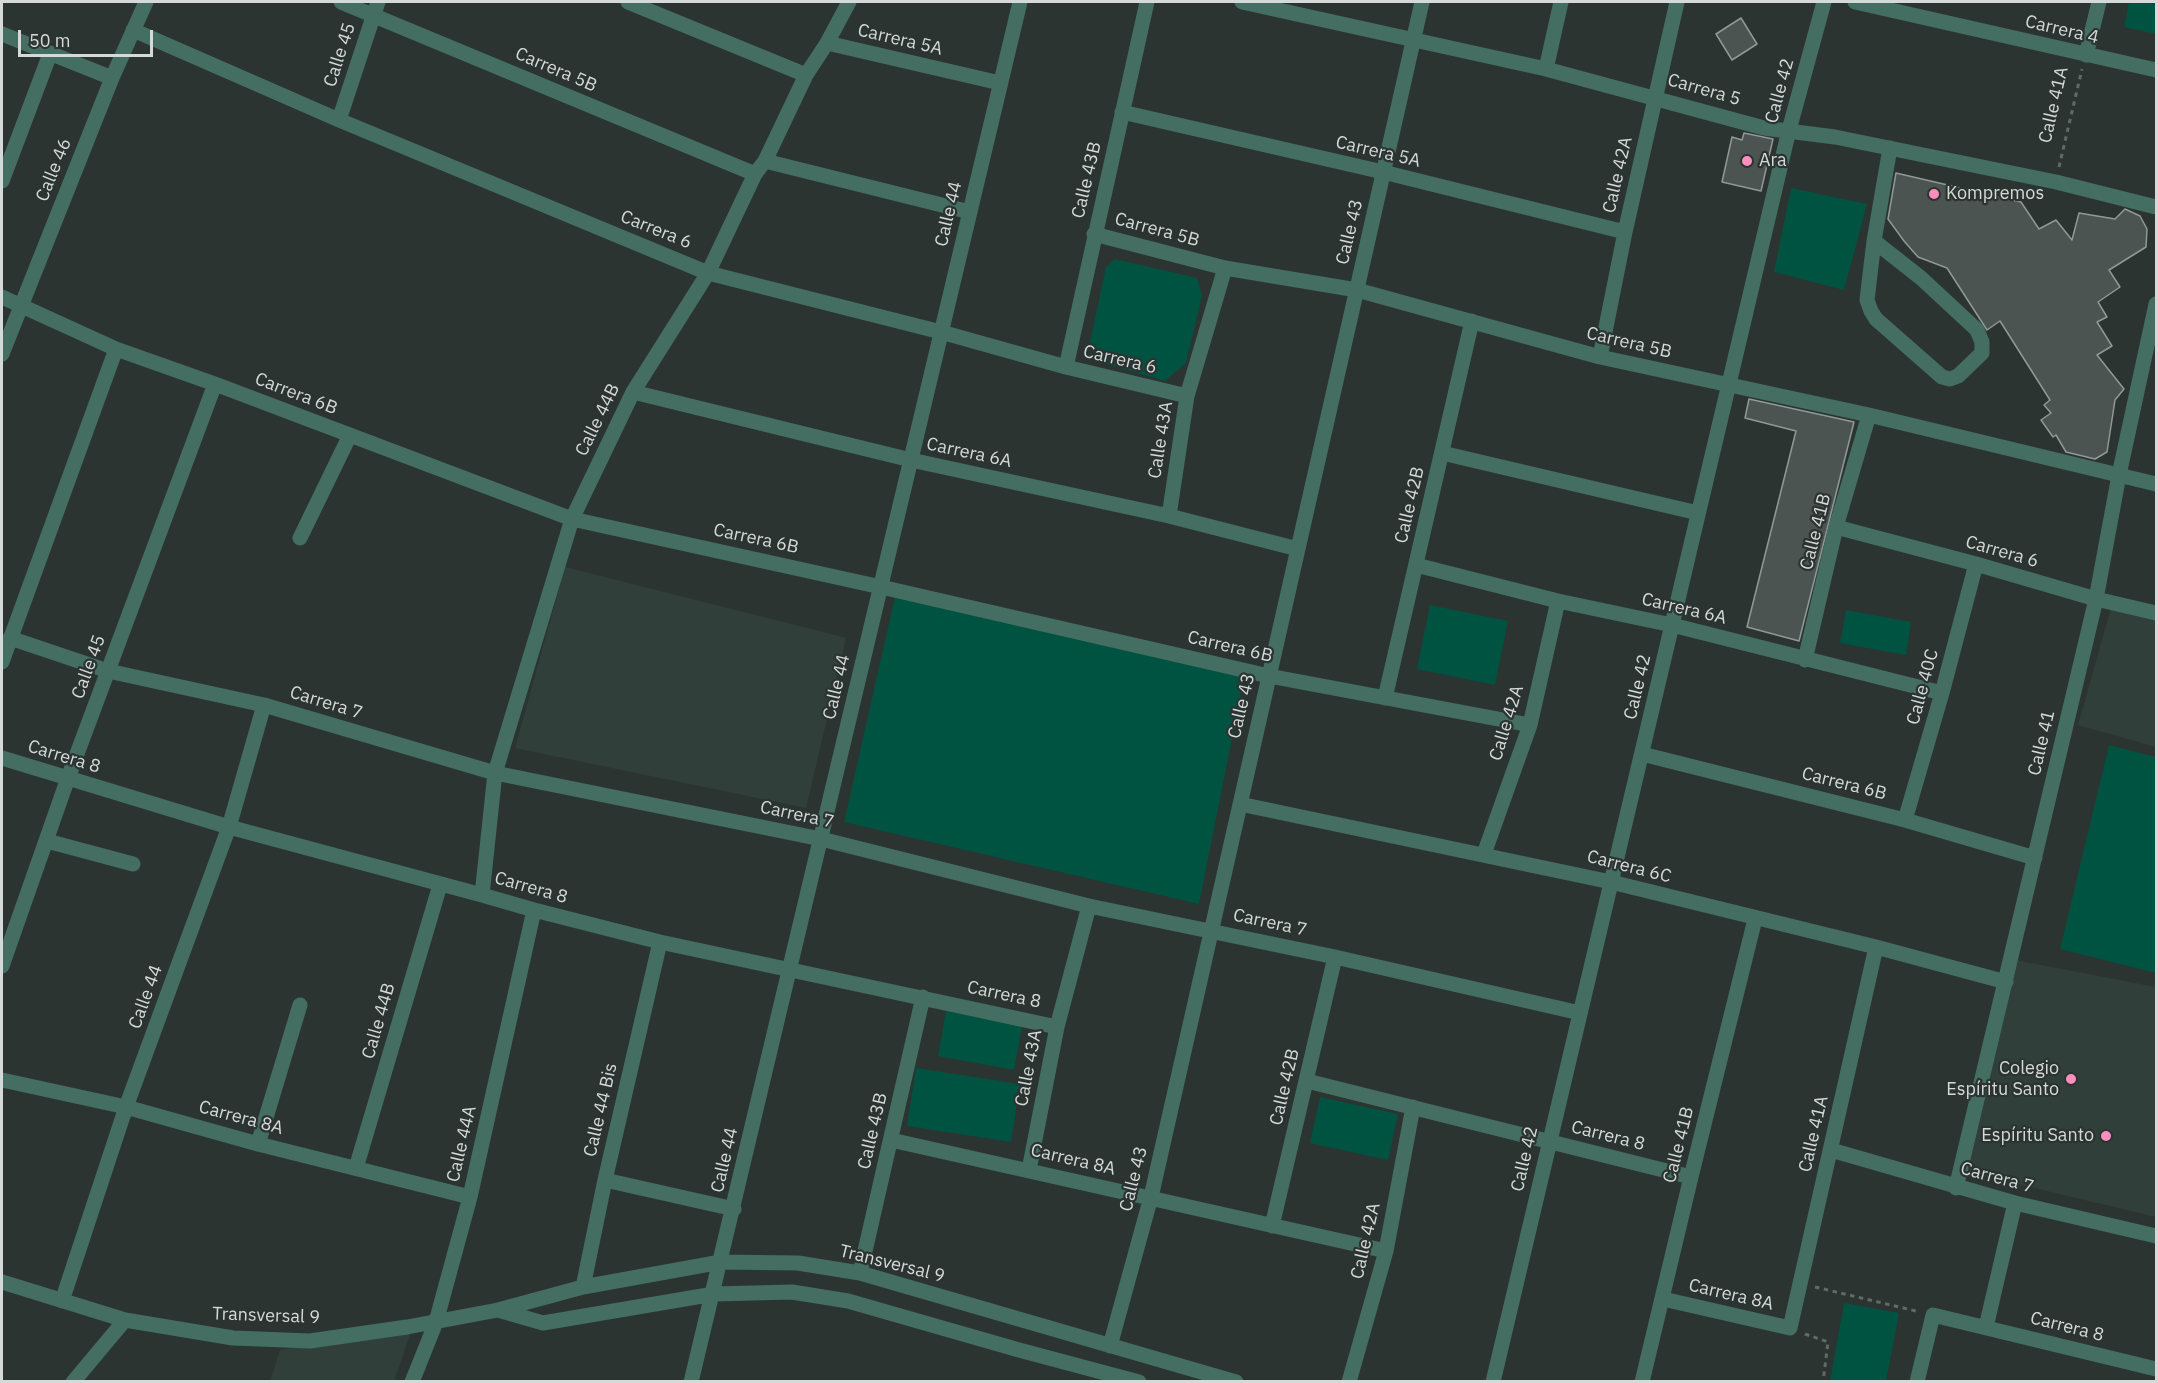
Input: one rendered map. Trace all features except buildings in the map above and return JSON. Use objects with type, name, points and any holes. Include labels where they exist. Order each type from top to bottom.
[{"type":"street","name":"Calle 46","points":[[2,354],[112,78],[146,2]]},
{"type":"street","name":"Carrera 5B","points":[[341,2],[376,8],[755,174]]},
{"type":"street","points":[[628,2],[806,75]]},
{"type":"street","name":"Calle 44B","points":[[482,895],[495,773],[572,519],[633,392],[708,273],[806,75],[827,43],[849,2]]},
{"type":"street","name":"Calle 44","points":[[691,1382],[714,1294],[1020,2]]},
{"type":"street","name":"Calle 43B","points":[[1066,367],[1147,2]]},
{"type":"street","name":"Carrera 5","points":[[1242,2],[1290,6],[1656,97],[1764,128],[1834,136],[2056,182],[2157,207]]},
{"type":"street","name":"Calle 43","points":[[1110,1346],[1151,1197],[1422,2]]},
{"type":"street","points":[[1546,69],[1561,2]]},
{"type":"street","name":"Calle 42A","points":[[1600,357],[1625,232],[1677,2]]},
{"type":"street","name":"Calle 42","points":[[1493,1382],[1789,130],[1824,2]]},
{"type":"street","name":"Carrera 4","points":[[1855,2],[2157,70]]},
{"type":"street","name":"Calle 41A","points":[[2086,55],[2099,2]]},
{"type":"street","name":"Calle 45","points":[[339,120],[376,8]]},
{"type":"street","name":"Carrera 6","points":[[133,30],[339,120],[708,273],[941,332],[1066,367],[1187,396]]},
{"type":"street","points":[[2,34],[112,78]]},
{"type":"street","name":"Carrera 5A","points":[[827,43],[1000,83]]},
{"type":"street","points":[[2,181],[50,54]]},
{"type":"street","name":"Carrera 5A","points":[[1122,112],[1383,172],[1625,232]]},
{"type":"street","points":[[1874,241],[1921,278],[1977,330],[1982,342],[1982,353],[1958,376],[1950,379],[1942,377],[1876,319],[1867,300],[1874,241],[1890,148]]},
{"type":"street","points":[[765,161],[970,212]]},
{"type":"street","name":"Carrera 5B","points":[[1095,234],[1225,268],[1357,290],[1600,357],[1869,415],[2157,484]]},
{"type":"street","name":"Calle 43A","points":[[1169,516],[1187,396],[1225,268]]},
{"type":"street","name":"Carrera 6B","points":[[2,297],[116,349],[572,519],[1269,676],[1530,725]]},
{"type":"street","name":"Calle 41","points":[[1956,1188],[2096,599],[2119,475],[2157,304]]},
{"type":"street","name":"Calle 42B","points":[[1385,698],[1472,321]]},
{"type":"street","points":[[2,662],[116,349]]},
{"type":"street","name":"Calle 45","points":[[2,966],[68,778],[215,384]]},
{"type":"street","name":"Carrera 6A","points":[[633,392],[911,460],[1169,516],[1298,549]]},
{"type":"street","name":"Calle 41B","points":[[1805,660],[1836,527],[1869,415]]},
{"type":"street","points":[[300,538],[350,435]]},
{"type":"street","points":[[1442,453],[1698,513]]},
{"type":"street","name":"Carrera 6","points":[[1836,527],[2096,599],[2157,613]]},
{"type":"street","name":"Calle 40C","points":[[1905,820],[1976,564]]},
{"type":"street","name":"Carrera 6A","points":[[1416,566],[1558,601],[1672,625],[1942,693]]},
{"type":"street","name":"Calle 42A","points":[[1484,854],[1530,725],[1558,601]]},
{"type":"street","name":"Carrera 7","points":[[10,638],[108,670],[264,705],[495,773],[821,839],[1089,906],[1335,957],[1580,1013]]},
{"type":"street","name":"Calle 44","points":[[62,1301],[126,1107],[230,827],[264,705]]},
{"type":"street","name":"Carrera 6B","points":[[1642,754],[1905,820],[2035,858]]},
{"type":"street","name":"Carrera 8","points":[[2,758],[230,827],[534,910],[660,942],[1057,1027]]},
{"type":"street","name":"Carrera 6C","points":[[1240,804],[1611,882],[1876,947],[2006,982]]},
{"type":"street","points":[[47,841],[133,864]]},
{"type":"street","name":"Calle 44B","points":[[356,1168],[440,885]]},
{"type":"street","name":"Calle 43A","points":[[1029,1170],[1057,1027],[1089,906]]},
{"type":"street","name":"Calle 44A","points":[[412,1382],[436,1322],[470,1197],[534,910]]},
{"type":"street","name":"Calle 41B","points":[[1642,1382],[1755,919]]},
{"type":"street","name":"Calle 44 Bis","points":[[583,1287],[605,1180],[660,942]]},
{"type":"street","name":"Calle 41A","points":[[1790,1328],[1876,947]]},
{"type":"street","name":"Calle 42B","points":[[1272,1226],[1335,957]]},
{"type":"street","name":"Calle 43B","points":[[860,1273],[923,997]]},
{"type":"street","points":[[258,1144],[300,1005]]},
{"type":"street","name":"Carrera 8A","points":[[2,1080],[126,1107],[258,1144],[470,1197]]},
{"type":"street","name":"Carrera 8","points":[[1307,1081],[1691,1177]]},
{"type":"street","name":"Calle 42A","points":[[1349,1382],[1386,1251],[1413,1107]]},
{"type":"street","name":"Carrera 8A","points":[[891,1140],[1386,1251]]},
{"type":"street","name":"Carrera 7","points":[[1831,1150],[1956,1188],[2157,1236]]},
{"type":"street","points":[[605,1180],[734,1209]]},
{"type":"street","points":[[1986,1327],[2015,1203]]},
{"type":"street","name":"Transversal 9","points":[[2,1282],[125,1320],[233,1338],[310,1341],[436,1322],[498,1310],[583,1287],[721,1262],[798,1263],[860,1273],[1236,1382]]},
{"type":"street","name":"Transversal 9","points":[[498,1310],[543,1323],[714,1294],[792,1292],[848,1301],[1139,1382]]},
{"type":"street","name":"Carrera 8A","points":[[1663,1299],[1790,1328]]},
{"type":"street","points":[[1917,1382],[1933,1315]]},
{"type":"street","name":"Carrera 8","points":[[1933,1315],[2157,1368]]},
{"type":"street","points":[[73,1382],[125,1320]]},
{"type":"path","name":"Calle 41A","points":[[2056,182],[2086,55]]},
{"type":"path","points":[[1799,1284],[1933,1315]]},
{"type":"path","points":[[1790,1328],[1828,1342],[1823,1382]]},
{"type":"shaded area","points":[[565,567],[846,638],[806,808],[515,748]]},
{"type":"shaded area","points":[[2111,608],[2156,619],[2156,747],[2078,725]]},
{"type":"shaded area","name":"Colegio Espíritu Santo","points":[[2010,959],[2156,987],[2156,1217],[1967,1172]]},
{"type":"shaded area","points":[[410,1326],[410,1335],[394,1381],[270,1382],[280,1350]]},
{"type":"green space","points":[[2129,2],[2156,2],[2156,34],[2124,27]]},
{"type":"green space","points":[[1791,188],[1867,204],[1844,290],[1774,272]]},
{"type":"green space","points":[[1115,259],[1197,278],[1202,296],[1186,363],[1165,381],[1100,362],[1089,347],[1106,267]]},
{"type":"green space","points":[[897,588],[1244,678],[1199,904],[844,822]]},
{"type":"green space","points":[[1430,605],[1508,621],[1495,685],[1417,669]]},
{"type":"green space","points":[[1846,610],[1911,622],[1906,655],[1840,643]]},
{"type":"green space","points":[[2109,745],[2156,757],[2156,973],[2060,949]]},
{"type":"green space","points":[[946,1011],[1022,1026],[1014,1070],[938,1056]]},
{"type":"green space","points":[[916,1068],[1020,1084],[1011,1142],[907,1126]]},
{"type":"green space","points":[[1320,1097],[1398,1114],[1388,1160],[1310,1143]]},
{"type":"green space","points":[[1844,1303],[1899,1313],[1886,1381],[1830,1381]]},
{"type":"place","name":"Ara","points":[[1747,161]]},
{"type":"place","name":"Kompremos","points":[[1934,194]]},
{"type":"place","name":"Colegio Espíritu Santo","points":[[2071,1079]]},
{"type":"place","name":"Espíritu Santo","points":[[2106,1136]]}]
